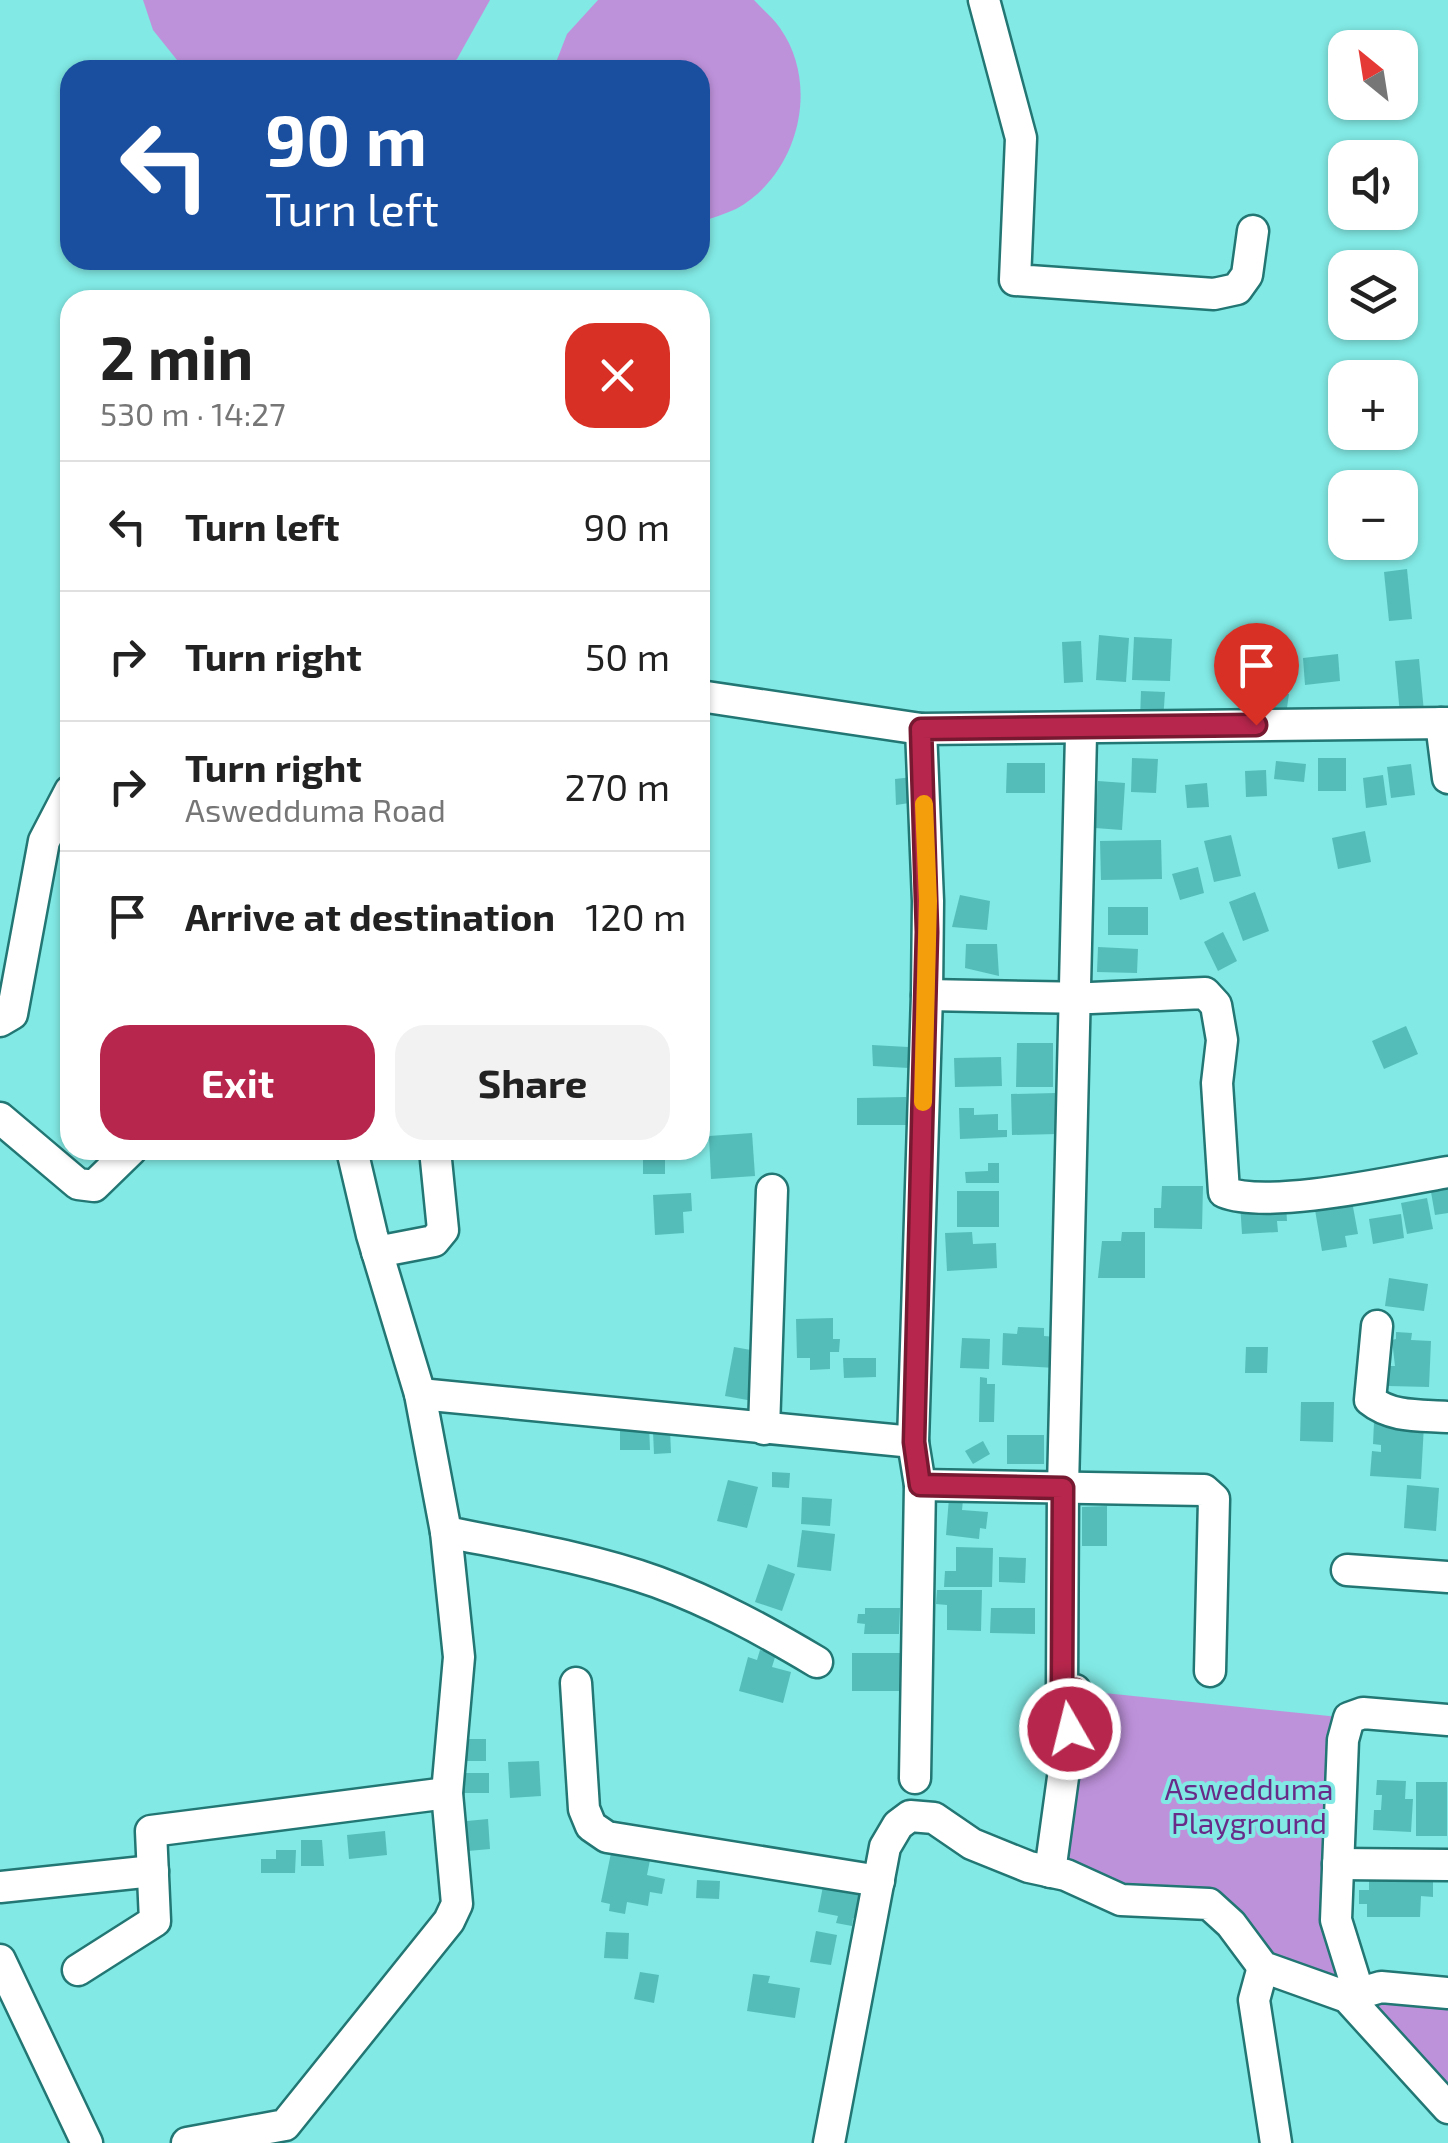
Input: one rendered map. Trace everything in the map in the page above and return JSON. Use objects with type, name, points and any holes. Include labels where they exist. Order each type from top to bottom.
[{"type":"street","points":[[984,0],[1021,138],[1015,280],[1214,294],[1237,289],[1246,276],[1253,231]]},
{"type":"street","points":[[710,697],[921,729],[1445,723],[1448,778]]},
{"type":"street","points":[[915,1778],[920,1485],[914,1442],[928,901],[921,729]]},
{"type":"street","points":[[1050,1872],[1075,1690],[1062,1689],[1063,1488],[1081,735]]},
{"type":"street","points":[[0,1021],[12,1014],[44,841],[60,810]]},
{"type":"street","points":[[926,995],[1074,998],[1205,993],[1216,1005],[1222,1040],[1217,1083],[1224,1192],[1240,1198],[1329,1192],[1448,1172]]},
{"type":"street","points":[[0,1118],[78,1184],[94,1186],[121,1160]]},
{"type":"street","points":[[187,2143],[285,2125],[449,1921],[457,1904],[447,1792],[459,1656],[446,1532],[420,1394],[377,1252],[354,1160]]},
{"type":"street","points":[[377,1252],[434,1241],[444,1230],[436,1160]]},
{"type":"street","points":[[764,1429],[772,1190]]},
{"type":"street","points":[[1377,1326],[1370,1400],[1382,1410],[1394,1413],[1448,1417]]},
{"type":"street","points":[[420,1394],[914,1442]]},
{"type":"street","points":[[920,1485],[1204,1490],[1214,1500],[1210,1671]]},
{"type":"street","points":[[446,1532],[542,1551],[655,1582],[745,1619],[817,1662]]},
{"type":"street","points":[[1347,1570],[1448,1577],[1448,1551]]},
{"type":"street","points":[[576,1683],[584,1808],[592,1826],[608,1837],[879,1881]]},
{"type":"street","points":[[1448,1720],[1364,1713],[1349,1718],[1343,1740],[1336,1920],[1353,1996],[1448,2108]]},
{"type":"street","points":[[78,1970],[155,1921],[151,1831],[447,1792]]},
{"type":"street","points":[[829,2143],[885,1847],[898,1825],[910,1816],[934,1818],[972,1844],[1122,1900],[1209,1904],[1231,1924],[1264,1967],[1353,1996],[1380,1987],[1448,1993]]},
{"type":"street","points":[[1338,1864],[1448,1865]]},
{"type":"street","points":[[0,1887],[153,1871]]},
{"type":"street","points":[[0,1960],[87,2143]]},
{"type":"street","points":[[1264,1967],[1254,2000],[1276,2143]]},
{"type":"green space","points":[[143,0],[490,0],[456,60],[177,60],[153,30]]},
{"type":"green space","points":[[598,0],[754,0],[777,24],[792,51],[799,76],[797,128],[775,175],[736,209],[710,218],[710,60],[557,60],[567,34]]},
{"type":"green space","name":"Aswedduma Playground","points":[[1075,1690],[1349,1718],[1348,1979],[1282,1976],[1208,1894],[1130,1888],[1050,1872]]},
{"type":"green space","points":[[1448,1998],[1448,2104],[1353,1999]]},
{"type":"building","points":[[1407,569],[1412,619],[1389,621],[1384,572]]},
{"type":"building","points":[[1099,635],[1129,638],[1126,682],[1096,680]]},
{"type":"building","points":[[1134,637],[1172,639],[1170,681],[1132,680]]},
{"type":"building","points":[[1081,641],[1083,682],[1064,683],[1062,642]]},
{"type":"building","points":[[1338,654],[1340,681],[1305,685],[1303,658]]},
{"type":"building","points":[[1419,659],[1424,712],[1400,714],[1395,661]]},
{"type":"building","points":[[1141,691],[1165,692],[1163,721],[1140,720]]},
{"type":"building","points":[[1271,692],[1289,694],[1285,721],[1268,718]]},
{"type":"building","points":[[1132,758],[1158,759],[1156,793],[1131,792]]},
{"type":"building","points":[[1318,758],[1346,758],[1346,791],[1318,791]]},
{"type":"building","points":[[1276,761],[1306,764],[1304,782],[1274,779]]},
{"type":"building","points":[[1007,763],[1045,763],[1045,793],[1006,793]]},
{"type":"building","points":[[1411,764],[1415,795],[1391,798],[1387,767]]},
{"type":"building","points":[[1266,770],[1267,796],[1246,797],[1245,771]]},
{"type":"building","points":[[1383,775],[1387,805],[1366,808],[1363,778]]},
{"type":"building","points":[[913,777],[916,802],[896,805],[895,779]]},
{"type":"building","points":[[1098,781],[1125,783],[1122,830],[1095,828]]},
{"type":"building","points":[[1207,783],[1209,807],[1187,808],[1185,785]]},
{"type":"building","points":[[1365,831],[1371,862],[1338,869],[1332,838]]},
{"type":"building","points":[[1231,835],[1241,876],[1214,882],[1204,841]]},
{"type":"building","points":[[1161,840],[1162,879],[1101,880],[1100,841]]},
{"type":"building","points":[[1198,867],[1204,893],[1180,900],[1172,874]]},
{"type":"building","points":[[1255,892],[1269,931],[1243,941],[1229,902]]},
{"type":"building","points":[[960,895],[990,901],[987,930],[952,927]]},
{"type":"building","points":[[1108,907],[1148,907],[1148,935],[1108,935]]},
{"type":"building","points":[[1223,932],[1237,961],[1218,971],[1204,942]]},
{"type":"building","points":[[966,944],[997,944],[999,976],[965,968]]},
{"type":"building","points":[[1098,947],[1138,949],[1137,973],[1097,972]]},
{"type":"building","points":[[1406,1026],[1418,1054],[1384,1069],[1372,1041]]},
{"type":"building","points":[[1017,1043],[1053,1043],[1053,1087],[1016,1087]]},
{"type":"building","points":[[872,1045],[908,1047],[909,1068],[873,1066]]},
{"type":"building","points":[[1001,1057],[1002,1086],[955,1087],[954,1058]]},
{"type":"building","points":[[1056,1093],[1057,1134],[1012,1135],[1011,1094]]},
{"type":"building","points":[[906,1097],[906,1125],[857,1125],[857,1098]]},
{"type":"building","points":[[959,1108],[974,1108],[974,1115],[998,1114],[998,1130],[1007,1130],[1007,1137],[960,1139]]},
{"type":"building","points":[[752,1133],[755,1176],[711,1179],[710,1136]]},
{"type":"building","points":[[643,1160],[665,1160],[665,1174],[643,1174]]},
{"type":"building","points":[[988,1163],[999,1163],[999,1183],[966,1183],[965,1172],[988,1171]]},
{"type":"building","points":[[1162,1186],[1203,1186],[1202,1229],[1154,1228],[1154,1208],[1161,1208]]},
{"type":"building","points":[[1448,1189],[1448,1213],[1435,1215],[1431,1192]]},
{"type":"building","points":[[957,1191],[999,1191],[999,1227],[957,1227]]},
{"type":"building","points":[[691,1193],[692,1211],[683,1212],[684,1233],[655,1235],[653,1195]]},
{"type":"building","points":[[1351,1196],[1358,1234],[1345,1236],[1347,1247],[1322,1251],[1314,1204]]},
{"type":"building","points":[[1427,1198],[1433,1229],[1407,1234],[1401,1203]]},
{"type":"building","points":[[1240,1203],[1286,1205],[1287,1221],[1277,1221],[1278,1232],[1242,1234]]},
{"type":"building","points":[[1401,1214],[1404,1238],[1373,1244],[1369,1219]]},
{"type":"building","points":[[972,1232],[973,1244],[996,1243],[997,1268],[947,1271],[945,1233]]},
{"type":"building","points":[[1122,1232],[1145,1232],[1145,1278],[1098,1278],[1102,1241],[1121,1241]]},
{"type":"building","points":[[1389,1278],[1428,1284],[1424,1311],[1385,1306]]},
{"type":"building","points":[[833,1318],[833,1339],[840,1339],[839,1352],[830,1352],[830,1369],[810,1370],[810,1358],[797,1358],[796,1319]]},
{"type":"building","points":[[1018,1327],[1044,1328],[1044,1336],[1057,1337],[1056,1368],[1002,1365],[1003,1333],[1017,1334]]},
{"type":"building","points":[[1396,1332],[1412,1333],[1411,1340],[1431,1341],[1429,1387],[1389,1386],[1389,1379],[1384,1379],[1384,1366],[1395,1366],[1392,1340],[1396,1339]]},
{"type":"building","points":[[962,1338],[990,1339],[989,1369],[960,1368]]},
{"type":"building","points":[[734,1347],[762,1352],[753,1401],[725,1396]]},
{"type":"building","points":[[1246,1347],[1268,1347],[1267,1373],[1245,1373]]},
{"type":"building","points":[[843,1358],[876,1358],[876,1377],[844,1378]]},
{"type":"building","points":[[980,1377],[987,1378],[987,1384],[995,1384],[994,1422],[979,1422]]},
{"type":"building","points":[[1301,1402],[1334,1402],[1333,1442],[1300,1441]]},
{"type":"building","points":[[1374,1422],[1424,1425],[1421,1479],[1370,1476],[1372,1451],[1381,1452],[1381,1445],[1373,1444]]},
{"type":"building","points":[[649,1424],[650,1450],[620,1450],[620,1425]]},
{"type":"building","points":[[670,1430],[671,1453],[654,1454],[653,1431]]},
{"type":"building","points":[[1007,1435],[1044,1435],[1044,1464],[1007,1464]]},
{"type":"building","points":[[983,1441],[990,1454],[973,1464],[965,1451]]},
{"type":"building","points":[[772,1472],[790,1473],[789,1488],[772,1487]]},
{"type":"building","points":[[728,1480],[758,1487],[747,1528],[717,1521]]},
{"type":"building","points":[[1407,1485],[1439,1488],[1436,1531],[1404,1528]]},
{"type":"building","points":[[802,1497],[832,1499],[830,1526],[801,1524]]},
{"type":"building","points":[[949,1498],[963,1500],[962,1510],[988,1512],[986,1529],[980,1528],[979,1539],[946,1535]]},
{"type":"building","points":[[1107,1506],[1107,1546],[1082,1546],[1082,1507]]},
{"type":"building","points":[[802,1530],[835,1534],[831,1571],[797,1567]]},
{"type":"building","points":[[956,1547],[993,1548],[992,1587],[944,1587],[945,1571],[956,1571]]},
{"type":"building","points":[[999,1557],[1026,1558],[1025,1583],[999,1582]]},
{"type":"building","points":[[768,1564],[795,1574],[782,1611],[755,1602]]},
{"type":"building","points":[[937,1590],[982,1590],[981,1631],[947,1630],[947,1605],[936,1604]]},
{"type":"building","points":[[865,1608],[900,1608],[899,1634],[864,1634],[865,1624],[857,1623],[858,1614],[865,1614]]},
{"type":"building","points":[[991,1608],[1035,1608],[1035,1634],[990,1633]]},
{"type":"building","points":[[760,1650],[776,1654],[772,1667],[791,1672],[783,1703],[739,1691],[748,1657],[757,1660]]},
{"type":"building","points":[[852,1653],[901,1653],[901,1691],[852,1691]]},
{"type":"building","points":[[460,1739],[486,1739],[486,1761],[460,1761]]},
{"type":"building","points":[[539,1761],[541,1796],[510,1798],[508,1762]]},
{"type":"building","points":[[461,1773],[489,1773],[489,1793],[461,1793]]},
{"type":"building","points":[[1377,1780],[1406,1781],[1405,1799],[1413,1799],[1411,1832],[1373,1830],[1374,1810],[1381,1810]]},
{"type":"building","points":[[1416,1782],[1447,1782],[1447,1836],[1416,1836]]},
{"type":"building","points":[[488,1819],[490,1849],[468,1851],[467,1821]]},
{"type":"building","points":[[385,1831],[387,1855],[349,1859],[347,1835]]},
{"type":"building","points":[[301,1840],[322,1840],[324,1866],[301,1866]]},
{"type":"building","points":[[276,1850],[296,1850],[295,1873],[261,1873],[261,1859],[276,1859]]},
{"type":"building","points":[[611,1853],[650,1860],[647,1875],[665,1879],[662,1894],[650,1892],[648,1906],[627,1902],[625,1914],[609,1911],[610,1904],[601,1902]]},
{"type":"building","points":[[825,1876],[871,1884],[864,1920],[853,1918],[852,1926],[836,1923],[838,1916],[818,1912]]},
{"type":"building","points":[[1369,1878],[1433,1878],[1433,1897],[1421,1896],[1420,1917],[1367,1917],[1367,1904],[1359,1904],[1359,1890],[1369,1890]]},
{"type":"building","points":[[697,1880],[720,1881],[719,1899],[696,1898]]},
{"type":"building","points":[[816,1931],[837,1935],[831,1965],[810,1962]]},
{"type":"building","points":[[606,1932],[629,1933],[628,1959],[604,1958]]},
{"type":"building","points":[[640,1972],[659,1975],[654,2003],[634,1999]]},
{"type":"building","points":[[753,1974],[770,1976],[768,1983],[800,1988],[795,2018],[747,2011]]},
{"type":"slow traffic","points":[[923,1102],[928,901],[924,804]]},
{"type":"route","points":[[1070,1729],[1075,1690],[1062,1689],[1063,1488],[920,1485],[914,1442],[928,901],[921,729],[1256,725]]}]
